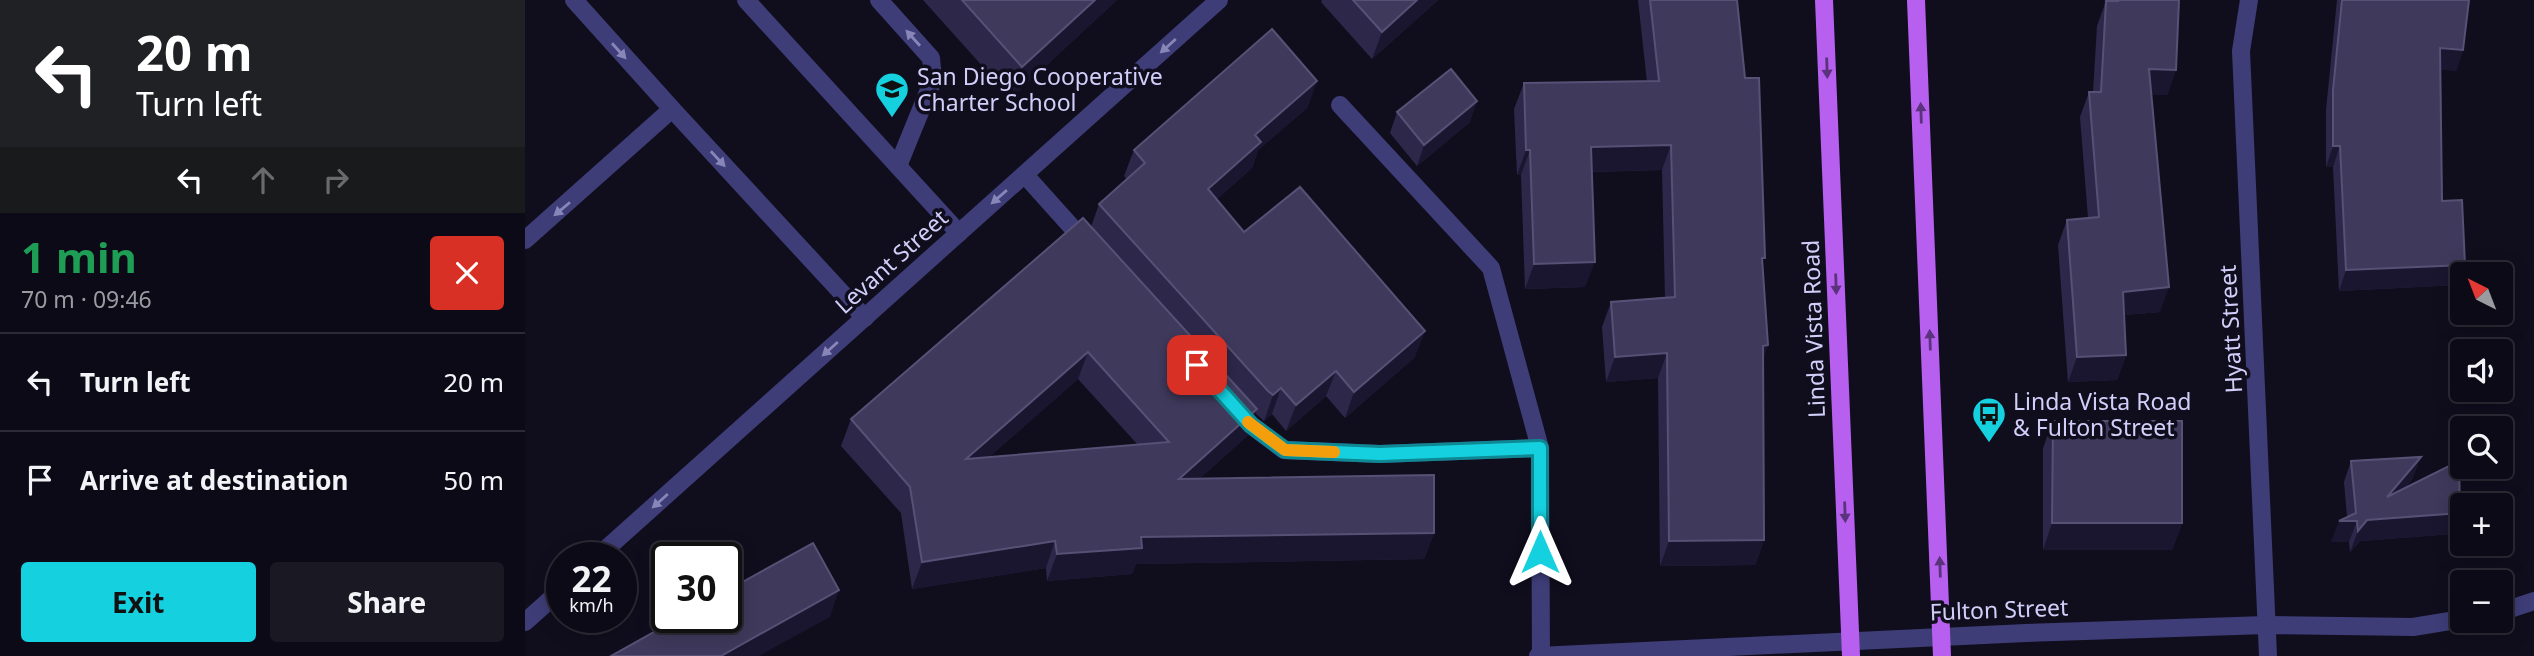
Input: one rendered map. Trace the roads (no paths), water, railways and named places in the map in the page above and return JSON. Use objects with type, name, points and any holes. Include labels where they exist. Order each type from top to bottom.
[{"type":"main road","name":"Linda Vista Road","points":[[1824,0],[1850,649]]},
{"type":"main road","points":[[1916,0],[1942,656]]},
{"type":"street","points":[[574,0],[865,318]]},
{"type":"street","points":[[746,0],[959,233]]},
{"type":"street","points":[[879,0],[931,58],[933,80],[898,166]]},
{"type":"street","name":"Levant Street","points":[[614,542],[1219,0]]},
{"type":"street","name":"Hyatt Street","points":[[2249,0],[2241,51],[2268,656]]},
{"type":"street","points":[[1340,104],[1491,268],[1540,448],[1540,656]]},
{"type":"street","points":[[525,240],[672,109]]},
{"type":"street","points":[[1025,175],[1098,255]]},
{"type":"street","points":[[1224,395],[1251,425],[1285,450],[1380,454],[1540,448]]},
{"type":"street","points":[[2513,608],[2534,601]]},
{"type":"street","points":[[525,622],[546,603]]},
{"type":"street","name":"Fulton Street","points":[[1540,656],[1850,649],[1942,635],[2266,625],[2413,627],[2450,621]]},
{"type":"place","name":"San Diego Cooperative Charter School","points":[[892,119]]},
{"type":"place","name":"Linda Vista Road & Fulton Street","points":[[1989,444]]}]
